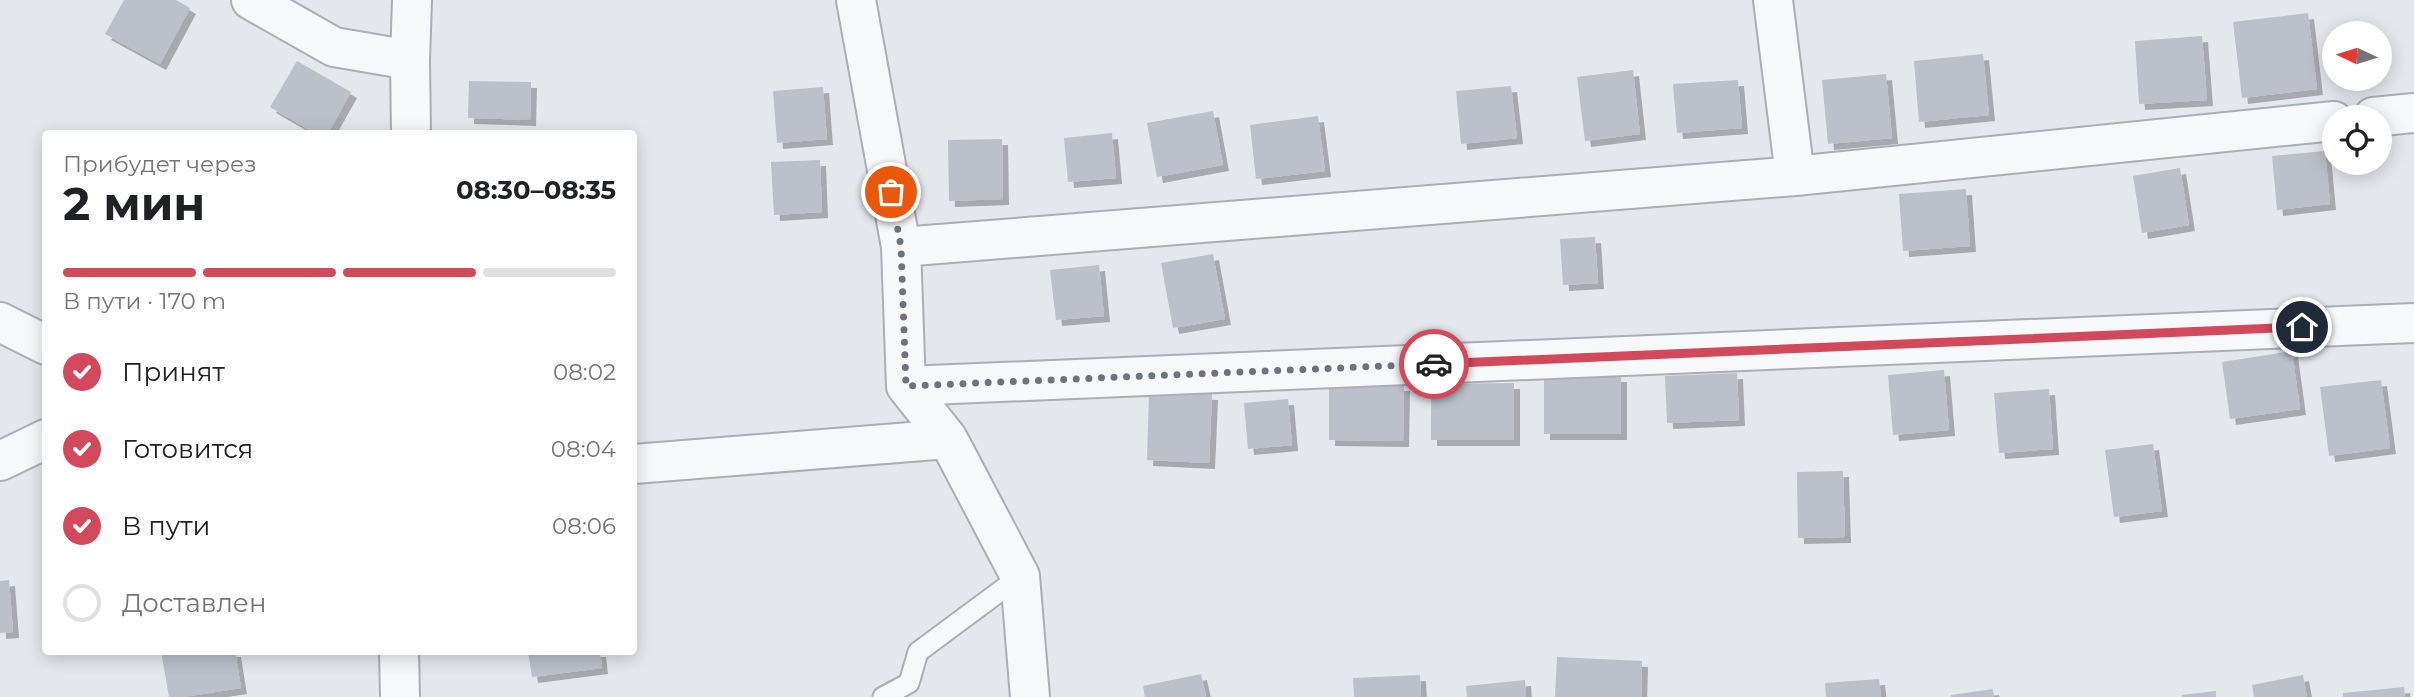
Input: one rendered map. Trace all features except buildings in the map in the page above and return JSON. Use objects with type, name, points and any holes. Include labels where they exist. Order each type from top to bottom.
[{"type":"street","points":[[251,0],[334,47],[410,60]]},
{"type":"street","points":[[411,130],[412,0]]},
{"type":"street","points":[[856,0],[901,247],[906,386],[948,439],[1023,574],[1030,697]]},
{"type":"street","points":[[1773,0],[1795,176]]},
{"type":"street","points":[[2392,115],[2414,113]]},
{"type":"street","points":[[901,247],[1795,176],[2322,122]]},
{"type":"street","points":[[0,323],[42,343]]},
{"type":"street","points":[[906,386],[2414,323]]},
{"type":"street","points":[[637,464],[948,439]]},
{"type":"street","points":[[0,461],[42,441]]},
{"type":"street","points":[[399,655],[400,697]]},
{"type":"lane","points":[[883,697],[909,682],[919,652],[1023,574]]},
{"type":"way so far","points":[[891,192],[901,247],[906,386],[1434,364]]},
{"type":"route","points":[[1434,364],[2302,327]]}]
